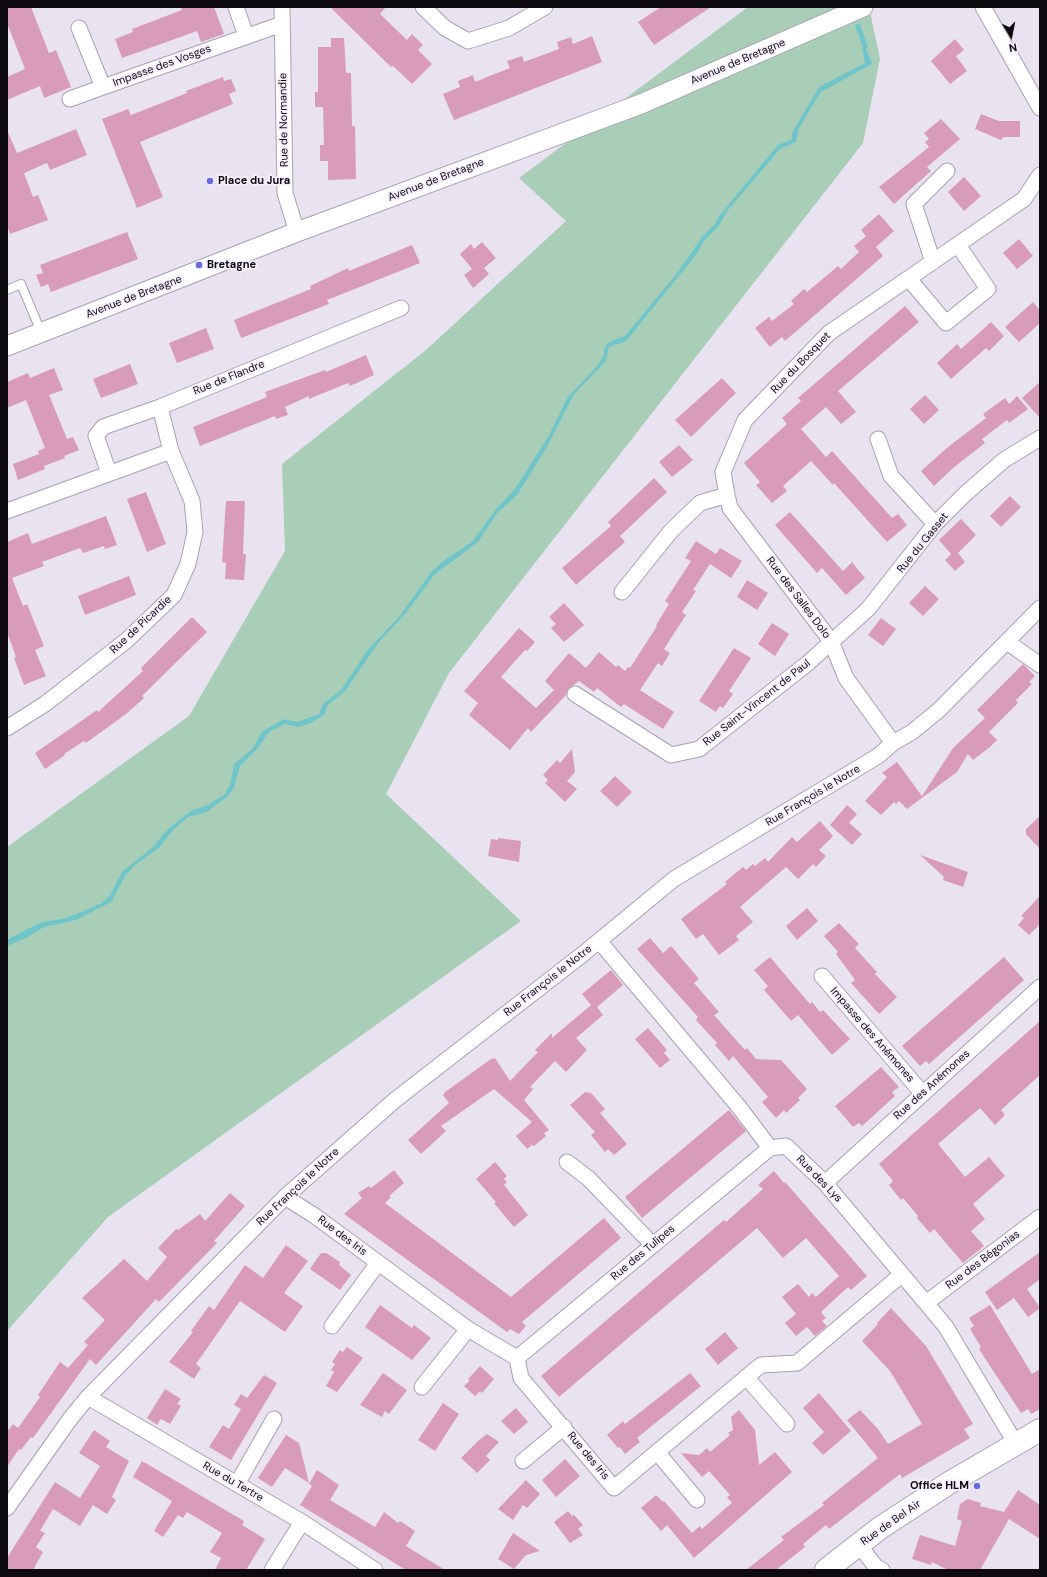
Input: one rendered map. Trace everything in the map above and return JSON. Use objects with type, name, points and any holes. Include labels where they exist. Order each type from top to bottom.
[{"type":"main road","name":"Rue de Bel Air","points":[[826,1570],[880,1528],[949,1483],[1040,1430]]},
{"type":"street","points":[[236,7],[246,36]]},
{"type":"street","name":"Rue de Normandie","points":[[282,7],[285,193],[297,232]]},
{"type":"street","points":[[423,7],[446,28],[468,40],[509,28],[545,7]]},
{"type":"street","name":"Avenue de Bretagne","points":[[7,346],[297,232],[641,104],[863,7]]},
{"type":"street","points":[[983,7],[1040,108]]},
{"type":"street","name":"Impasse des Vosges","points":[[79,28],[103,87],[282,24]]},
{"type":"street","points":[[70,99],[103,87]]},
{"type":"street","points":[[933,262],[914,204],[947,171]]},
{"type":"street","name":"Rue du Bosquet","points":[[727,495],[723,472],[745,420],[829,333],[1024,199],[1040,175]]},
{"type":"street","points":[[909,278],[946,323],[988,289],[958,245]]},
{"type":"street","name":"Rue de Flandre","points":[[109,473],[96,436],[103,427],[160,407],[401,308]]},
{"type":"street","name":"Rue de Picardie","points":[[7,728],[45,704],[127,640],[174,595],[188,564],[195,532],[192,501],[171,450],[160,407]]},
{"type":"street","name":"Rue du Gasset","points":[[832,641],[868,609],[935,524],[965,494],[1004,460],[1040,438]]},
{"type":"street","points":[[878,439],[891,476],[935,524]]},
{"type":"street","points":[[7,511],[171,450]]},
{"type":"street","points":[[622,592],[671,531],[700,503],[727,495]]},
{"type":"street","name":"Rue des Salles Dolo","points":[[727,495],[730,508],[832,641],[846,678],[893,743]]},
{"type":"street","name":"Rue François le Notre","points":[[7,1508],[70,1419],[88,1397],[285,1197],[395,1100],[599,941],[674,879],[878,756],[893,743],[912,732],[940,710],[1040,608]]},
{"type":"street","name":"Rue Saint-Vincent de Paul","points":[[575,694],[671,755],[699,749],[832,641]]},
{"type":"street","points":[[1006,642],[1040,665]]},
{"type":"street","points":[[599,941],[739,1107],[770,1148]]},
{"type":"street","name":"Impasse des Anémones","points":[[822,976],[923,1094]]},
{"type":"street","name":"Rue des Anémones","points":[[825,1183],[1040,987]]},
{"type":"street","name":"Rue des Lys","points":[[770,1148],[786,1146],[825,1183],[946,1327],[1016,1444]]},
{"type":"street","name":"Rue des Tulipes","points":[[517,1358],[770,1148]]},
{"type":"street","points":[[567,1162],[588,1178],[653,1245]]},
{"type":"street","name":"Rue des Iris","points":[[285,1197],[315,1216],[468,1329],[517,1358],[521,1378],[564,1427],[614,1488],[761,1365],[797,1363],[901,1275]]},
{"type":"street","name":"Rue des Bégonias","points":[[926,1303],[1040,1217]]},
{"type":"street","points":[[332,1326],[378,1263]]},
{"type":"street","points":[[422,1388],[468,1329]]},
{"type":"street","points":[[746,1378],[787,1424]]},
{"type":"street","name":"Rue du Tertre","points":[[88,1397],[302,1522],[375,1570]]},
{"type":"street","points":[[237,1484],[274,1419]]},
{"type":"street","points":[[523,1461],[564,1427]]},
{"type":"street","points":[[657,1452],[697,1500]]},
{"type":"street","points":[[272,1570],[302,1522]]},
{"type":"street","points":[[859,1545],[876,1567],[882,1570]]},
{"type":"lane","points":[[7,290],[21,284],[41,332]]},
{"type":"green space","points":[[748,7],[869,7],[880,59],[863,143],[449,673],[386,794],[521,921],[108,1217],[7,1331],[7,847],[189,716],[285,551],[282,464],[426,350],[566,221],[519,178]]},
{"type":"water","points":[[865,46],[872,64],[821,92],[799,128],[796,142],[780,149],[728,210],[718,227],[704,241],[696,255],[626,341],[609,347],[606,361],[574,394],[547,447],[517,495],[498,512],[478,542],[435,574],[406,613],[379,642],[345,691],[327,706],[325,714],[311,723],[298,727],[285,724],[269,732],[258,748],[240,766],[234,788],[228,796],[207,812],[188,817],[173,830],[159,848],[135,865],[125,876],[112,901],[76,920],[44,927],[26,938],[7,946],[7,940],[39,923],[67,918],[102,903],[110,895],[122,872],[153,847],[168,829],[191,811],[208,805],[225,794],[230,785],[234,764],[253,748],[263,731],[284,719],[298,722],[319,714],[323,704],[341,690],[367,651],[399,617],[432,571],[446,559],[472,542],[497,508],[515,489],[548,437],[568,397],[598,365],[604,355],[604,349],[609,342],[625,336],[678,272],[702,237],[714,225],[719,216],[778,145],[792,139],[792,133],[819,87],[865,63],[862,47]]},
{"type":"building","points":[[7,7],[31,7],[49,53],[56,50],[71,87],[44,98],[40,86],[7,100],[7,77],[25,69],[7,23]]},
{"type":"building","points":[[181,7],[214,7],[224,34],[201,42],[197,31],[122,58],[115,39],[133,32],[132,29],[182,10]]},
{"type":"building","points":[[330,7],[386,7],[380,14],[407,40],[412,34],[423,45],[418,50],[432,64],[412,84],[393,66],[391,67]]},
{"type":"building","points":[[661,7],[711,7],[654,45],[638,22]]},
{"type":"building","points":[[592,36],[602,62],[454,120],[443,94],[460,87],[458,81],[473,75],[475,82],[510,68],[507,61],[522,56],[524,62],[559,49],[557,42],[571,37],[573,44]]},
{"type":"building","points":[[331,38],[344,38],[346,73],[351,73],[352,126],[355,126],[356,179],[328,180],[328,161],[320,161],[320,145],[324,145],[323,107],[315,107],[315,92],[318,92],[318,47],[331,47]]},
{"type":"building","points":[[955,39],[964,50],[956,56],[967,71],[950,84],[931,61]]},
{"type":"building","points":[[223,77],[224,81],[231,79],[236,91],[229,94],[233,104],[140,142],[163,197],[137,208],[102,119],[128,109],[131,115]]},
{"type":"building","points":[[981,114],[999,121],[1020,121],[1020,137],[1003,137],[1001,140],[975,129]]},
{"type":"building","points":[[941,119],[960,139],[927,167],[931,171],[894,204],[879,187],[929,147],[925,142],[929,139],[924,133]]},
{"type":"building","points":[[76,129],[87,155],[50,170],[47,163],[24,173],[33,197],[38,195],[48,220],[10,234],[7,225],[7,130],[17,153]]},
{"type":"building","points":[[964,177],[981,196],[964,211],[948,192]]},
{"type":"building","points":[[879,214],[894,231],[876,247],[883,256],[785,341],[782,337],[770,347],[755,328],[769,317],[772,321],[794,304],[791,301],[804,289],[807,292],[838,266],[841,269],[859,252],[854,246],[866,236],[861,230]]},
{"type":"building","points":[[127,232],[138,259],[51,292],[48,284],[41,287],[36,275],[43,273],[40,265]]},
{"type":"building","points":[[1019,239],[1033,256],[1017,269],[1003,253]]},
{"type":"building","points":[[482,242],[496,258],[484,268],[489,274],[473,288],[464,275],[472,269],[460,254],[471,244],[474,249]]},
{"type":"building","points":[[412,245],[420,263],[327,300],[329,304],[241,338],[234,320],[311,289],[310,286],[348,268],[349,271]]},
{"type":"building","points":[[1033,302],[1040,310],[1040,323],[1019,342],[1005,327]]},
{"type":"building","points":[[905,306],[919,322],[838,391],[856,412],[841,424],[826,407],[801,429],[826,457],[832,451],[892,518],[898,514],[907,525],[887,542],[834,483],[833,485],[811,461],[783,486],[787,491],[772,503],[756,485],[760,482],[744,463],[787,424],[782,418],[801,401],[798,398]]},
{"type":"building","points":[[991,322],[1004,336],[989,351],[986,348],[951,379],[937,363],[957,344],[961,349]]},
{"type":"building","points":[[206,328],[214,349],[177,363],[169,343]]},
{"type":"building","points":[[366,355],[374,375],[350,386],[348,383],[309,399],[309,396],[285,407],[288,415],[276,419],[275,416],[200,446],[193,427],[267,397],[265,392],[325,370],[326,372]]},
{"type":"building","points":[[130,364],[138,384],[101,398],[93,379]]},
{"type":"building","points":[[54,368],[63,390],[49,395],[67,439],[73,437],[79,450],[64,456],[65,458],[44,466],[45,469],[18,480],[13,464],[39,454],[38,451],[45,448],[26,400],[7,408],[7,382],[28,373],[30,378]]},
{"type":"building","points":[[722,378],[736,393],[691,437],[675,420]]},
{"type":"building","points":[[1040,382],[1040,418],[1022,398]]},
{"type":"building","points":[[925,395],[939,410],[924,424],[910,409]]},
{"type":"building","points":[[1017,396],[1028,409],[1009,423],[1007,420],[982,439],[985,443],[953,468],[934,486],[921,471],[948,447],[986,418],[983,414],[1005,398],[1009,404]]},
{"type":"building","points":[[679,445],[693,460],[672,477],[659,462]]},
{"type":"building","points":[[654,478],[667,492],[620,536],[625,542],[576,585],[562,568],[611,526],[608,522]]},
{"type":"building","points":[[146,492],[166,544],[147,552],[127,499]]},
{"type":"building","points":[[1010,496],[1021,507],[1001,527],[990,516]]},
{"type":"building","points":[[226,501],[245,501],[243,554],[246,554],[244,580],[225,579],[226,563],[222,562]]},
{"type":"building","points":[[790,512],[843,571],[852,562],[865,578],[846,595],[822,568],[817,573],[775,525]]},
{"type":"building","points":[[106,516],[117,545],[105,549],[104,546],[83,553],[80,548],[42,562],[44,566],[12,578],[23,606],[27,604],[44,646],[35,650],[46,676],[24,685],[14,658],[16,657],[7,632],[7,542],[28,533],[32,544]]},
{"type":"building","points":[[961,519],[976,535],[958,553],[965,562],[955,571],[945,560],[951,554],[939,540]]},
{"type":"building","points":[[696,541],[716,554],[720,548],[742,561],[731,578],[710,564],[693,590],[696,591],[682,612],[686,615],[664,649],[670,653],[662,666],[658,663],[640,690],[674,712],[663,729],[624,704],[621,707],[597,688],[594,692],[579,681],[568,689],[566,695],[531,732],[528,728],[510,750],[469,715],[478,703],[464,691],[519,628],[535,642],[527,651],[525,650],[501,677],[536,708],[554,690],[545,681],[569,653],[586,668],[599,652],[616,667],[618,665],[625,671],[628,667],[630,668],[657,626],[656,625],[669,604],[665,601],[691,561],[685,558]]},
{"type":"building","points":[[129,576],[136,595],[85,615],[78,596]]},
{"type":"building","points":[[747,580],[768,593],[757,610],[737,597]]},
{"type":"building","points":[[925,586],[939,599],[923,616],[909,603]]},
{"type":"building","points":[[564,603],[584,625],[564,642],[551,628],[556,624],[549,617]]},
{"type":"building","points":[[192,617],[207,632],[142,696],[144,698],[126,714],[86,743],[84,741],[45,769],[35,753],[97,710],[98,712],[143,671],[141,668]]},
{"type":"building","points":[[881,618],[896,629],[883,646],[868,635]]},
{"type":"building","points":[[772,623],[789,634],[775,656],[758,644]]},
{"type":"building","points":[[734,648],[751,658],[729,691],[733,694],[723,708],[720,706],[716,712],[699,701]]},
{"type":"building","points":[[1023,664],[1035,676],[1029,682],[1032,684],[1016,700],[1018,703],[989,732],[997,740],[990,747],[973,760],[968,754],[957,772],[907,809],[899,801],[896,804],[894,802],[881,815],[865,801],[887,777],[882,773],[897,762],[922,796],[953,748],[985,718],[977,710]]},
{"type":"building","points":[[572,749],[575,772],[567,781],[577,789],[565,802],[545,783],[548,780],[543,775],[557,760],[560,763]]},
{"type":"building","points":[[615,776],[632,792],[617,807],[600,791]]},
{"type":"building","points":[[847,805],[857,814],[849,823],[862,834],[852,845],[830,825]]},
{"type":"building","points":[[1040,816],[1040,849],[1026,834],[1026,829]]},
{"type":"building","points":[[820,821],[833,836],[819,850],[826,856],[816,867],[813,864],[798,879],[786,867],[740,907],[753,922],[736,936],[739,940],[719,955],[703,934],[696,939],[681,919],[727,884],[725,882],[743,867],[746,870],[753,864],[755,866],[765,858],[768,862],[792,837],[797,842]]},
{"type":"building","points":[[498,838],[521,841],[519,862],[488,856],[491,839],[498,840]]},
{"type":"building","points":[[920,855],[968,872],[963,887],[943,880],[944,877]]},
{"type":"building","points":[[1040,896],[1040,924],[1029,935],[1018,925],[1024,918],[1021,916]]},
{"type":"building","points":[[807,908],[818,921],[797,940],[786,926]]},
{"type":"building","points":[[839,923],[859,944],[855,948],[877,972],[875,974],[897,997],[879,1014],[851,983],[855,980],[836,954],[838,952],[824,936]]},
{"type":"building","points":[[650,938],[663,953],[671,946],[688,966],[699,979],[694,983],[719,1012],[714,1015],[745,1050],[747,1048],[756,1059],[781,1060],[807,1089],[798,1098],[800,1100],[786,1113],[784,1110],[776,1118],[762,1102],[768,1097],[733,1056],[729,1061],[715,1045],[717,1043],[696,1020],[698,1017],[637,949]]},
{"type":"building","points":[[770,957],[810,1004],[812,1002],[820,1012],[823,1010],[850,1039],[832,1055],[798,1015],[791,1021],[764,990],[768,986],[754,970]]},
{"type":"building","points":[[1004,957],[1024,980],[929,1064],[926,1061],[920,1066],[902,1046]]},
{"type":"building","points":[[611,970],[623,985],[597,1007],[603,1015],[576,1038],[587,1050],[566,1072],[555,1061],[530,1087],[533,1089],[524,1100],[549,1130],[544,1133],[546,1136],[534,1146],[532,1145],[527,1149],[516,1136],[532,1122],[494,1089],[441,1126],[446,1131],[421,1154],[408,1140],[449,1103],[443,1095],[445,1092],[491,1059],[495,1058],[510,1081],[538,1052],[535,1050],[552,1033],[552,1038],[591,1005],[582,994]]},
{"type":"building","points":[[1040,1021],[1040,1075],[1001,1110],[1005,1115],[995,1125],[980,1108],[938,1144],[965,1177],[989,1157],[1005,1176],[973,1204],[985,1219],[971,1231],[984,1246],[963,1263],[934,1229],[930,1233],[903,1198],[901,1200],[889,1185],[893,1181],[879,1164]]},
{"type":"building","points":[[648,1028],[667,1050],[664,1053],[670,1060],[660,1068],[635,1039]]},
{"type":"building","points":[[881,1067],[899,1087],[892,1092],[895,1096],[862,1126],[859,1123],[853,1127],[835,1106]]},
{"type":"building","points":[[585,1092],[591,1093],[605,1109],[600,1113],[627,1144],[614,1155],[608,1149],[605,1152],[591,1135],[595,1132],[570,1105]]},
{"type":"building","points":[[729,1110],[746,1131],[642,1218],[625,1197]]},
{"type":"building","points":[[495,1162],[507,1176],[504,1179],[507,1182],[504,1185],[528,1215],[514,1227],[494,1203],[496,1202],[476,1179]]},
{"type":"building","points":[[394,1170],[404,1183],[389,1196],[391,1197],[385,1203],[511,1297],[604,1218],[621,1238],[522,1322],[526,1326],[519,1334],[510,1329],[507,1332],[344,1214],[362,1198],[358,1193],[369,1186],[371,1188]]},
{"type":"building","points":[[774,1171],[867,1276],[851,1290],[848,1287],[821,1312],[826,1318],[822,1321],[827,1326],[815,1336],[807,1327],[796,1336],[785,1323],[796,1314],[782,1297],[798,1284],[809,1297],[812,1293],[816,1297],[839,1276],[806,1238],[783,1258],[757,1228],[559,1397],[541,1376],[724,1220],[726,1222],[763,1189],[758,1185]]},
{"type":"building","points":[[230,1193],[245,1206],[214,1241],[217,1243],[159,1302],[156,1299],[96,1365],[90,1359],[33,1438],[31,1437],[21,1450],[19,1449],[7,1467],[7,1432],[13,1424],[18,1428],[40,1397],[38,1395],[60,1362],[68,1368],[88,1345],[84,1342],[105,1320],[82,1298],[124,1259],[147,1281],[167,1257],[158,1248],[176,1229],[178,1230],[200,1214],[205,1221]]},
{"type":"building","points":[[286,1245],[308,1261],[284,1293],[303,1306],[285,1332],[240,1301],[196,1364],[201,1368],[194,1379],[169,1362],[193,1332],[191,1331],[209,1306],[214,1310],[245,1265],[263,1278]]},
{"type":"building","points":[[1040,1252],[1040,1279],[1027,1289],[1040,1308],[1028,1317],[1014,1298],[997,1310],[985,1292]]},
{"type":"building","points":[[321,1253],[326,1253],[340,1262],[339,1265],[351,1275],[340,1290],[310,1269]]},
{"type":"building","points":[[380,1305],[412,1328],[414,1325],[431,1338],[412,1360],[365,1327]]},
{"type":"building","points":[[990,1305],[1032,1374],[1040,1369],[1040,1409],[1031,1414],[1028,1409],[1021,1413],[979,1349],[981,1347],[970,1329],[974,1326],[969,1318]]},
{"type":"building","points":[[891,1308],[926,1346],[973,1424],[964,1429],[970,1438],[902,1478],[900,1474],[829,1529],[826,1525],[803,1544],[805,1547],[776,1570],[746,1570],[784,1540],[781,1537],[824,1505],[822,1503],[878,1458],[847,1420],[860,1410],[878,1429],[888,1444],[922,1424],[890,1371],[862,1341]]},
{"type":"building","points":[[725,1332],[738,1348],[718,1365],[705,1349]]},
{"type":"building","points":[[347,1347],[363,1358],[337,1392],[326,1386],[334,1372],[331,1370],[335,1364],[332,1362],[340,1350],[343,1352]]},
{"type":"building","points":[[480,1366],[494,1379],[482,1393],[480,1391],[475,1396],[464,1386],[470,1380],[468,1379]]},
{"type":"building","points":[[383,1373],[407,1390],[389,1414],[385,1411],[382,1417],[360,1405]]},
{"type":"building","points":[[690,1373],[701,1386],[637,1438],[640,1442],[625,1454],[620,1447],[618,1448],[607,1435],[623,1421],[625,1424]]},
{"type":"building","points":[[264,1375],[277,1383],[231,1460],[209,1447],[223,1425],[229,1429],[241,1409],[234,1405],[241,1394],[247,1398]]},
{"type":"building","points":[[165,1389],[181,1399],[177,1404],[181,1406],[170,1424],[161,1419],[157,1425],[147,1418]]},
{"type":"building","points":[[819,1393],[851,1431],[823,1455],[812,1443],[824,1432],[803,1408]]},
{"type":"building","points":[[443,1403],[459,1414],[435,1451],[418,1440]]},
{"type":"building","points":[[516,1408],[528,1422],[514,1434],[501,1421]]},
{"type":"building","points":[[739,1410],[755,1430],[759,1465],[775,1452],[792,1472],[694,1558],[667,1525],[661,1531],[641,1508],[656,1495],[663,1502],[664,1501],[692,1533],[700,1526],[702,1529],[732,1503],[727,1497],[730,1495],[709,1471],[702,1477],[681,1453],[699,1455],[707,1448],[710,1452],[730,1435],[728,1433],[733,1430],[731,1417]]},
{"type":"building","points":[[94,1430],[110,1441],[106,1447],[129,1461],[112,1497],[116,1500],[107,1514],[93,1505],[80,1526],[53,1509],[40,1531],[45,1533],[36,1547],[43,1552],[33,1570],[7,1570],[7,1558],[55,1482],[80,1498],[100,1466],[79,1453]]},
{"type":"building","points":[[487,1434],[499,1442],[486,1456],[490,1460],[477,1473],[461,1458]]},
{"type":"building","points":[[286,1435],[299,1443],[309,1483],[285,1468],[272,1487],[258,1478]]},
{"type":"building","points":[[565,1459],[580,1476],[556,1497],[542,1480]]},
{"type":"building","points":[[142,1461],[244,1521],[242,1525],[265,1539],[246,1570],[215,1570],[221,1558],[210,1552],[222,1533],[187,1512],[183,1518],[178,1515],[163,1537],[154,1531],[172,1501],[133,1477]]},
{"type":"building","points":[[317,1470],[339,1485],[330,1500],[375,1527],[384,1512],[398,1523],[400,1521],[415,1531],[406,1546],[445,1570],[406,1570],[300,1505],[312,1486],[309,1484]]},
{"type":"building","points":[[526,1480],[540,1494],[527,1508],[523,1505],[513,1520],[498,1509]]},
{"type":"building","points":[[1018,1490],[1040,1505],[1040,1539],[1009,1519],[980,1570],[948,1570],[932,1562],[931,1565],[912,1559],[920,1535],[955,1546],[962,1521],[957,1519],[960,1504],[968,1499],[981,1503],[980,1506],[1004,1512]]},
{"type":"building","points":[[568,1511],[583,1525],[578,1529],[583,1535],[570,1543],[554,1522]]},
{"type":"building","points":[[513,1533],[540,1551],[526,1555],[514,1569],[498,1559]]},
{"type":"waterway","points":[[858,26],[865,46]]},
{"type":"place","name":"Place du Jura","points":[[210,181]]},
{"type":"place","name":"Bretagne","points":[[199,265]]},
{"type":"place","name":"Office HLM","points":[[977,1486]]}]
